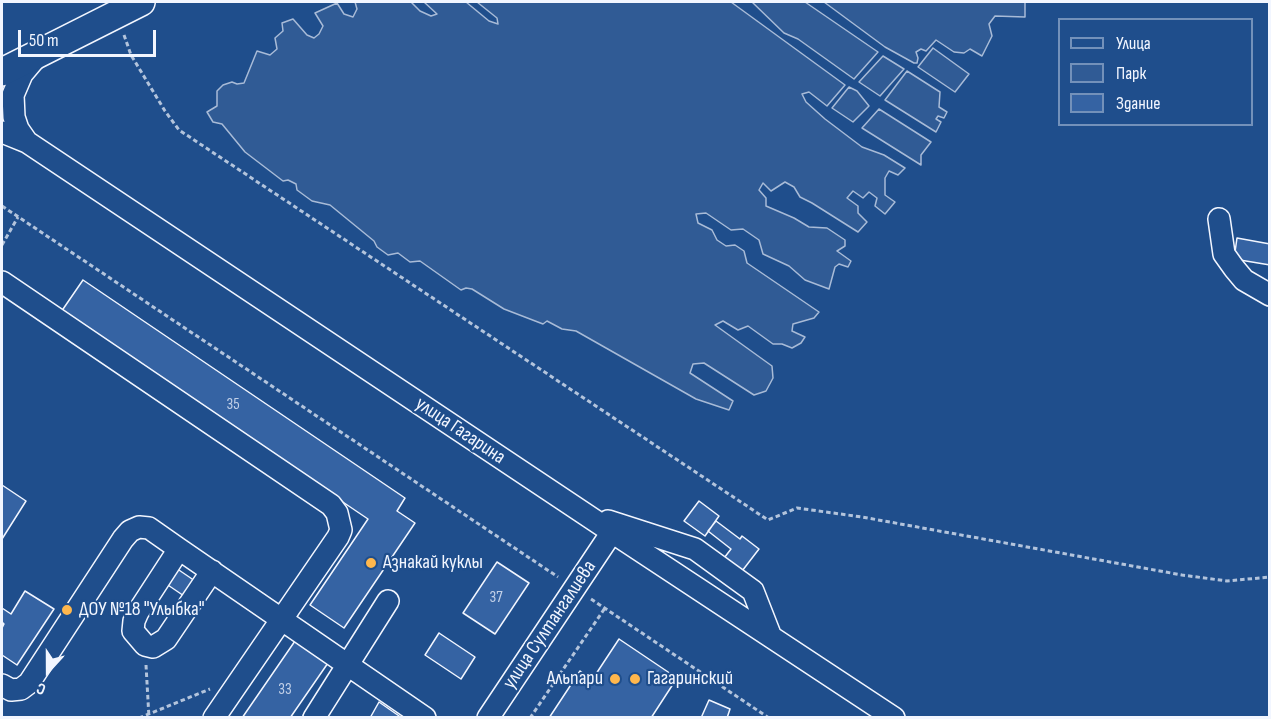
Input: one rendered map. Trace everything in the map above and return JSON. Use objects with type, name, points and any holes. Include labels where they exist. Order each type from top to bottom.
[{"type":"main road","points":[[2,72],[141,2]]},
{"type":"street","points":[[27,142],[18,129],[14,117],[13,95],[22,74],[41,52]]},
{"type":"street","name":"улица Гагарина","points":[[2,132],[27,142],[894,717]]},
{"type":"street","points":[[1220,219],[1220,237],[1224,254],[1244,280],[1269,295]]},
{"type":"street","points":[[2,282],[331,505],[337,513],[341,530],[338,537],[214,717]]},
{"type":"street","points":[[586,514],[695,549],[753,591],[771,637]]},
{"type":"street","points":[[2,685],[11,690],[21,689],[29,683],[130,531],[139,527],[149,528],[425,717]]},
{"type":"street","name":"улица Султангалиева","points":[[488,717],[612,532]]},
{"type":"street","points":[[179,549],[134,621],[133,631],[145,645],[153,647],[166,639],[212,571]]},
{"type":"street","points":[[314,717],[388,601]]},
{"type":"path","points":[[117,13],[131,55],[179,130],[768,520],[797,508],[862,517],[1182,575],[1227,581],[1269,577]]},
{"type":"path","points":[[2,206],[768,717]]},
{"type":"path","points":[[2,245],[18,217]]},
{"type":"path","points":[[530,717],[605,608]]},
{"type":"path","points":[[145,645],[149,716]]},
{"type":"path","points":[[139,717],[149,716],[211,689]]},
{"type":"green space","points":[[355,2],[411,2],[420,11],[431,16],[437,14],[424,2],[466,2],[489,21],[498,24],[497,18],[477,2],[731,2],[845,85],[827,106],[809,92],[802,94],[806,102],[825,119],[862,147],[884,155],[905,168],[898,175],[889,171],[885,178],[885,195],[895,202],[885,214],[875,206],[877,198],[869,192],[863,198],[853,191],[847,198],[858,206],[858,213],[867,222],[858,232],[800,197],[794,187],[785,182],[771,191],[763,183],[759,190],[766,198],[766,206],[809,227],[827,228],[845,240],[845,246],[837,251],[851,261],[848,267],[839,264],[835,267],[829,289],[805,280],[789,266],[763,254],[759,240],[743,229],[731,230],[706,213],[696,214],[698,223],[712,230],[717,240],[726,246],[735,245],[744,251],[747,263],[819,312],[814,318],[793,324],[792,331],[805,337],[801,343],[792,348],[782,344],[773,344],[748,326],[738,330],[723,321],[715,325],[772,366],[773,378],[766,391],[754,395],[704,363],[693,364],[690,373],[733,401],[729,410],[696,399],[576,331],[562,329],[547,321],[543,324],[504,309],[472,289],[461,290],[420,261],[410,262],[398,253],[388,255],[330,205],[312,201],[297,190],[296,184],[288,180],[283,181],[245,152],[222,124],[213,122],[207,112],[217,106],[217,91],[223,85],[232,82],[244,83],[257,51],[270,55],[277,49],[275,38],[283,31],[282,23],[293,19],[307,35],[314,38],[323,26],[315,13],[337,3],[344,14],[353,17],[357,9]]},
{"type":"green space","points":[[752,2],[805,2],[878,52],[854,79],[798,39],[784,33]]},
{"type":"green space","points":[[824,2],[1025,2],[1025,17],[995,16],[989,24],[992,36],[982,56],[970,49],[964,53],[954,52],[936,40],[926,51],[921,49],[916,52],[918,58],[917,63],[914,63],[885,47]]},
{"type":"green space","points":[[933,48],[969,74],[955,92],[918,67]]},
{"type":"green space","points":[[883,56],[904,69],[880,96],[859,82]]},
{"type":"green space","points":[[907,71],[940,92],[939,107],[947,112],[944,118],[938,116],[936,119],[941,122],[936,132],[885,100]]},
{"type":"green space","points":[[849,87],[857,91],[869,106],[853,122],[832,108]]},
{"type":"green space","points":[[879,109],[931,142],[921,155],[921,165],[862,128]]},
{"type":"building","points":[[1237,238],[1270,244],[1270,265],[1234,259]]},
{"type":"building","points":[[83,280],[405,498],[397,511],[415,523],[344,628],[310,605],[368,519],[61,312]]},
{"type":"building","points":[[2,485],[26,501],[2,539]]},
{"type":"building","points":[[699,501],[719,516],[705,536],[684,521]]},
{"type":"building","points":[[716,521],[740,539],[742,536],[759,549],[739,575],[721,562],[731,549],[708,531]]},
{"type":"building","points":[[497,562],[529,583],[495,634],[463,613]]},
{"type":"building","points":[[173,566],[198,583],[187,598],[162,581]]},
{"type":"building","points":[[25,591],[54,609],[17,665],[2,655],[4,624],[2,608],[11,614]]},
{"type":"building","points":[[439,633],[475,657],[461,679],[425,655]]},
{"type":"building","name":"Гагаринский","points":[[619,639],[677,678],[651,718],[549,718],[580,671],[592,680]]},
{"type":"building","points":[[295,641],[328,663],[290,718],[242,718]]},
{"type":"building","points":[[709,700],[730,709],[727,718],[701,718]]},
{"type":"building","points":[[379,702],[402,718],[370,718]]},
{"type":"place","name":"Азнакай куклы","points":[[371,563]]},
{"type":"place","name":"ДОУ №18 \"Улыбка\"","points":[[67,610]]},
{"type":"place","name":"Альпари","points":[[615,679]]},
{"type":"place","name":"Гагаринский","points":[[635,679]]}]
